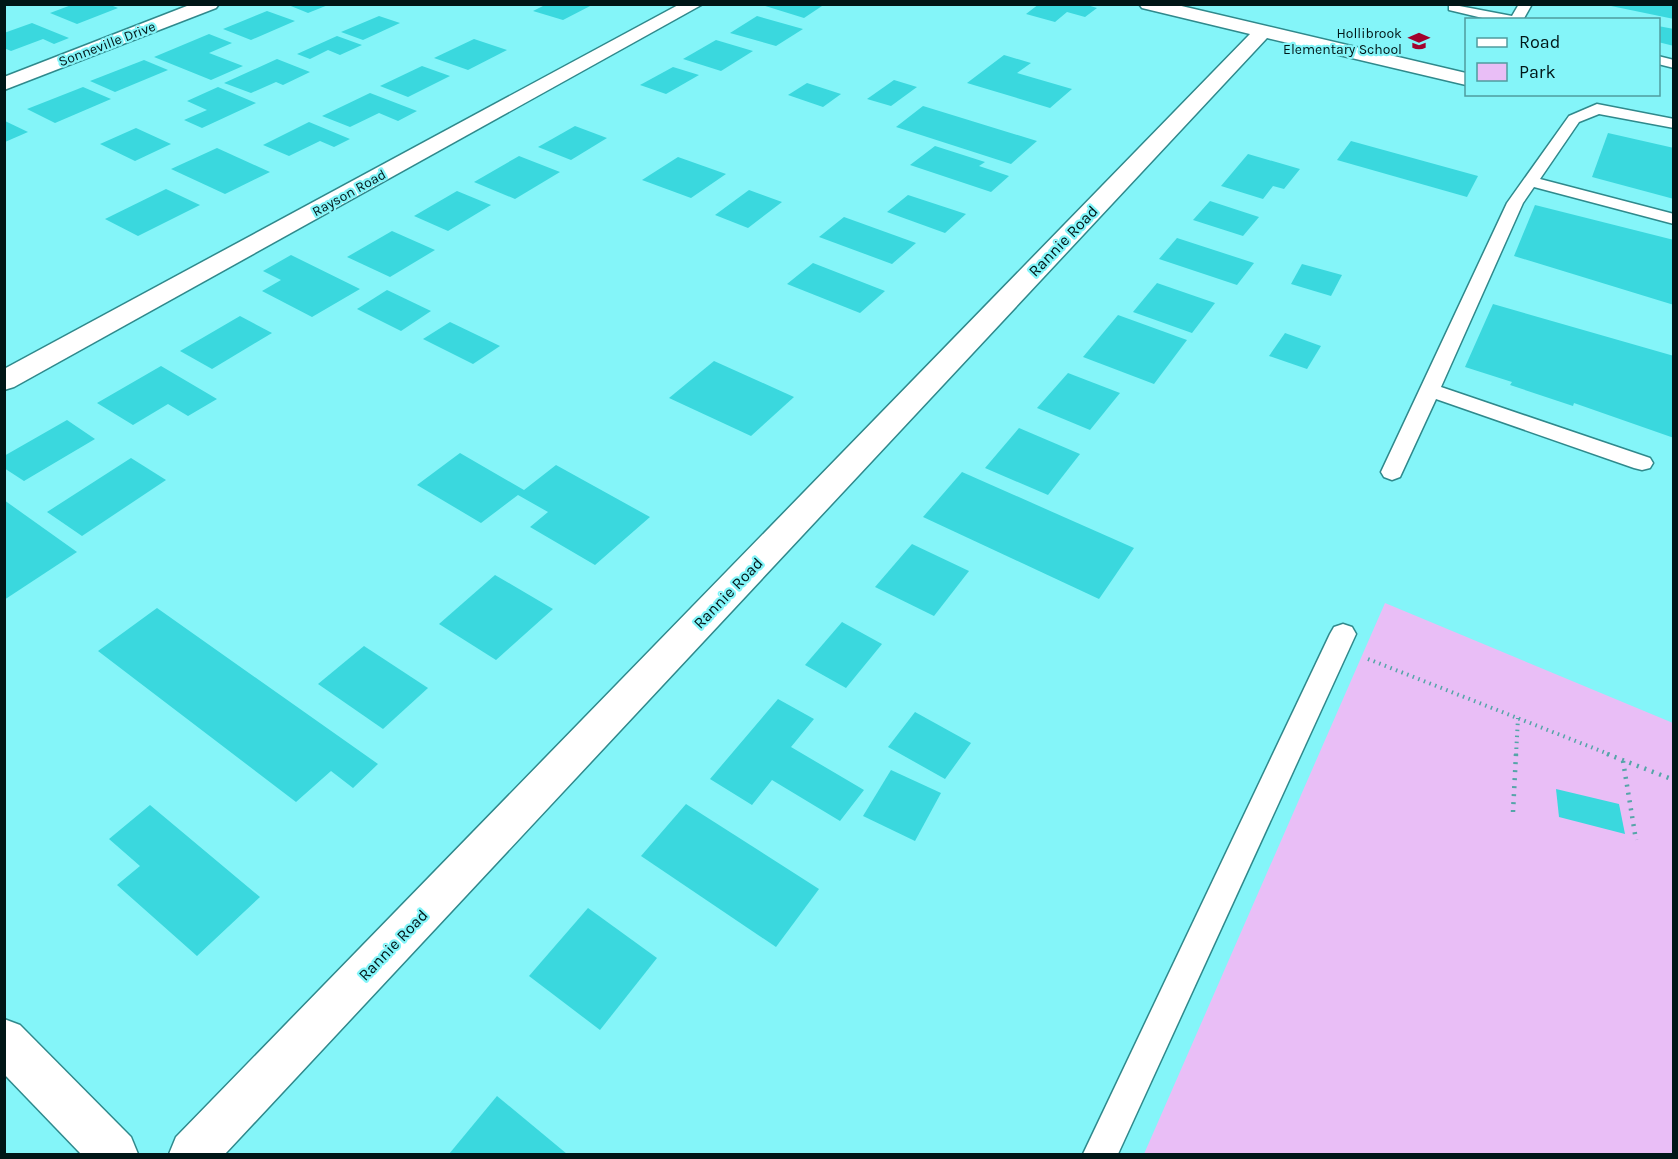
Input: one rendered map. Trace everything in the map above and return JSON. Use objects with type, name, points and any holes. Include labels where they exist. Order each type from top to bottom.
[{"type":"street","name":"Sonneville Drive","points":[[4,84],[210,4]]},
{"type":"street","name":"Rayson Road","points":[[4,381],[694,4]]},
{"type":"street","points":[[1148,4],[1465,79]]},
{"type":"street","name":"Rannie Road","points":[[193,1155],[1263,31]]},
{"type":"street","points":[[4,1041],[114,1155]]},
{"type":"lane","points":[[1516,18],[1526,4]]},
{"type":"lane","points":[[1454,7],[1502,18]]},
{"type":"lane","points":[[1392,472],[1515,203],[1574,119],[1597,109],[1617,111],[1674,124]]},
{"type":"lane","points":[[1529,181],[1674,219]]},
{"type":"lane","points":[[1430,390],[1642,463]]},
{"type":"lane","points":[[1100,1155],[1340,641]]},
{"type":"path","points":[[1340,641],[1518,718],[1674,780]]},
{"type":"path","points":[[1513,812],[1518,718]]},
{"type":"path","points":[[1623,760],[1636,840]]},
{"type":"green space","points":[[1385,603],[1673,723],[1673,1154],[1144,1154]]},
{"type":"building","points":[[74,4],[108,4],[118,8],[77,24],[50,13]]},
{"type":"building","points":[[286,4],[328,4],[328,5],[308,13]]},
{"type":"building","points":[[547,4],[594,4],[563,20],[533,11]]},
{"type":"building","points":[[759,4],[825,4],[804,18]]},
{"type":"building","points":[[1039,4],[1084,4],[1097,8],[1085,17],[1067,12],[1055,22],[1026,14]]},
{"type":"building","points":[[1611,4],[1674,4],[1674,19],[1611,6]]},
{"type":"building","points":[[267,11],[295,21],[251,40],[223,29]]},
{"type":"building","points":[[379,16],[400,23],[363,40],[341,32]]},
{"type":"building","points":[[757,16],[803,29],[776,46],[730,33]]},
{"type":"building","points":[[32,23],[69,38],[54,44],[43,39],[11,51],[4,48],[4,33]]},
{"type":"building","points":[[1660,26],[1674,29],[1674,46],[1660,42]]},
{"type":"building","points":[[209,34],[232,43],[209,53],[243,66],[211,80],[154,57]]},
{"type":"building","points":[[337,36],[362,45],[340,55],[328,50],[310,59],[297,54]]},
{"type":"building","points":[[474,39],[507,50],[468,70],[434,58]]},
{"type":"building","points":[[716,40],[753,51],[721,71],[683,59]]},
{"type":"building","points":[[1004,55],[1031,63],[1017,73],[1072,89],[1050,108],[967,83]]},
{"type":"building","points":[[277,59],[310,72],[283,85],[276,82],[251,93],[224,83]]},
{"type":"building","points":[[144,60],[168,70],[115,92],[90,81]]},
{"type":"building","points":[[422,66],[450,76],[408,97],[380,86]]},
{"type":"building","points":[[673,67],[699,75],[666,94],[640,85]]},
{"type":"building","points":[[894,80],[917,87],[891,106],[867,99]]},
{"type":"building","points":[[807,83],[841,94],[823,107],[788,95]]},
{"type":"building","points":[[83,87],[111,99],[55,123],[27,109]]},
{"type":"building","points":[[218,87],[256,103],[202,128],[184,120],[207,110],[187,101]]},
{"type":"building","points":[[370,93],[417,111],[398,121],[379,113],[350,127],[322,116]]},
{"type":"building","points":[[923,106],[1037,141],[1011,164],[896,127]]},
{"type":"building","points":[[5,121],[28,132],[5,142]]},
{"type":"building","points":[[309,122],[350,139],[334,147],[320,141],[289,156],[263,145]]},
{"type":"building","points":[[575,126],[607,138],[571,160],[538,147]]},
{"type":"building","points":[[136,128],[171,144],[135,161],[100,144]]},
{"type":"building","points":[[1608,133],[1674,148],[1674,199],[1592,177]]},
{"type":"building","points":[[1351,141],[1478,176],[1467,197],[1337,160]]},
{"type":"building","points":[[935,146],[985,162],[979,166],[1009,176],[991,192],[910,165]]},
{"type":"building","points":[[217,148],[270,172],[225,194],[171,169]]},
{"type":"building","points":[[1248,154],[1300,169],[1284,189],[1273,186],[1263,199],[1221,186]]},
{"type":"building","points":[[519,156],[560,172],[515,199],[474,182]]},
{"type":"building","points":[[678,157],[726,174],[691,198],[642,180]]},
{"type":"building","points":[[166,189],[200,205],[138,236],[105,219]]},
{"type":"building","points":[[749,190],[782,202],[748,228],[715,215]]},
{"type":"building","points":[[457,191],[491,205],[448,231],[414,216]]},
{"type":"building","points":[[908,195],[966,214],[945,233],[887,212]]},
{"type":"building","points":[[1210,201],[1259,217],[1243,236],[1193,220]]},
{"type":"building","points":[[1535,205],[1674,240],[1674,305],[1514,256]]},
{"type":"building","points":[[844,217],[916,243],[892,264],[819,237]]},
{"type":"building","points":[[392,231],[435,250],[390,277],[347,257]]},
{"type":"building","points":[[1177,238],[1254,263],[1237,285],[1159,259]]},
{"type":"building","points":[[291,255],[360,289],[312,317],[262,291],[281,280],[263,271]]},
{"type":"building","points":[[813,263],[885,291],[860,313],[787,284]]},
{"type":"building","points":[[1302,264],[1342,275],[1331,296],[1291,284]]},
{"type":"building","points":[[1157,283],[1215,303],[1192,333],[1133,312]]},
{"type":"building","points":[[387,290],[431,311],[401,331],[357,309]]},
{"type":"building","points":[[1493,304],[1674,356],[1674,438],[1574,403],[1573,406],[1510,385],[1512,382],[1465,367]]},
{"type":"building","points":[[1118,315],[1187,340],[1154,384],[1083,357]]},
{"type":"building","points":[[240,316],[272,333],[212,369],[180,351]]},
{"type":"building","points":[[450,322],[500,346],[473,364],[423,339]]},
{"type":"building","points":[[1285,333],[1321,346],[1307,369],[1269,356]]},
{"type":"building","points":[[714,361],[794,397],[751,436],[669,398]]},
{"type":"building","points":[[161,366],[217,399],[188,416],[168,404],[133,425],[97,403]]},
{"type":"building","points":[[1068,373],[1120,393],[1090,430],[1037,408]]},
{"type":"building","points":[[67,420],[95,439],[24,481],[4,468],[4,456]]},
{"type":"building","points":[[1019,428],[1080,454],[1048,495],[985,468]]},
{"type":"building","points":[[460,453],[524,490],[556,465],[650,517],[595,565],[530,527],[548,512],[518,495],[481,523],[417,485]]},
{"type":"building","points":[[131,458],[166,480],[82,536],[47,512]]},
{"type":"building","points":[[962,472],[1134,548],[1099,599],[923,517]]},
{"type":"building","points":[[4,500],[77,552],[4,600]]},
{"type":"building","points":[[912,544],[969,571],[934,616],[875,587]]},
{"type":"building","points":[[495,575],[553,609],[496,660],[439,624]]},
{"type":"building","points":[[157,608],[378,764],[353,788],[331,771],[296,802],[98,651]]},
{"type":"building","points":[[842,622],[882,644],[846,688],[805,665]]},
{"type":"building","points":[[364,646],[428,688],[383,729],[318,684]]},
{"type":"building","points":[[778,699],[814,719],[791,747],[864,790],[840,821],[772,780],[752,805],[710,779]]},
{"type":"building","points":[[915,712],[971,743],[945,779],[888,747]]},
{"type":"building","points":[[891,770],[941,793],[915,841],[863,816]]},
{"type":"building","points":[[1556,789],[1619,804],[1625,834],[1559,817]]},
{"type":"building","points":[[686,804],[819,889],[776,947],[641,856]]},
{"type":"building","points":[[150,805],[260,897],[197,956],[117,885],[140,866],[109,839]]},
{"type":"building","points":[[588,908],[657,958],[600,1030],[529,976]]},
{"type":"building","points":[[497,1096],[567,1154],[449,1154]]},
{"type":"place","name":"Hollibrook Elementary School","points":[[1419,41]]}]
